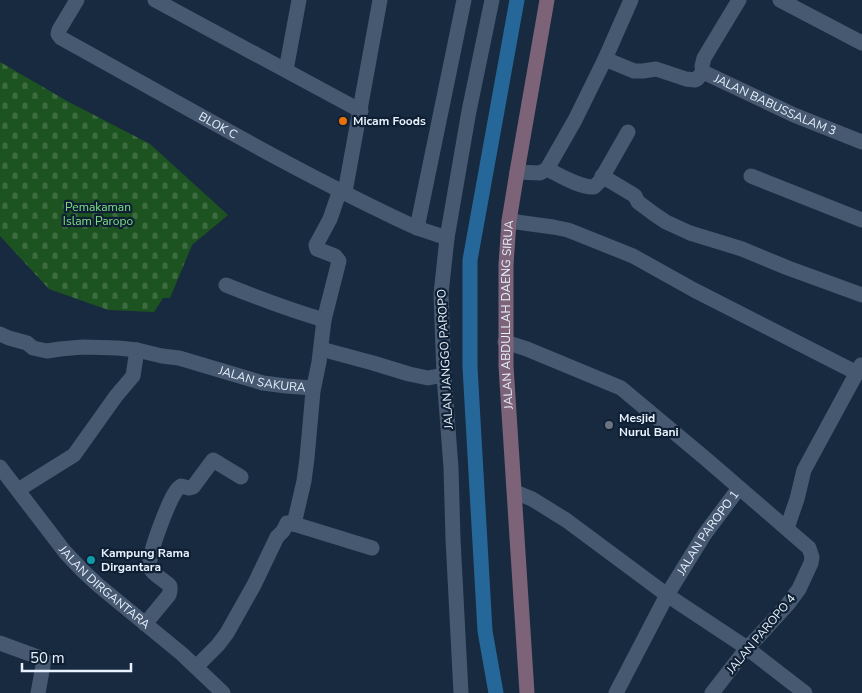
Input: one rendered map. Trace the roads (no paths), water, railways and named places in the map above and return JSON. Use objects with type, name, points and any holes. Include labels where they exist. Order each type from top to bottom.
[{"type":"main road","name":"JALAN ABDULLAH DAENG SIRUA","points":[[528,693],[506,366],[506,265],[509,221],[516,172],[547,0]]},
{"type":"street","name":"BLOK C","points":[[77,0],[59,30],[58,34],[61,38],[213,124],[316,179],[417,228],[447,238]]},
{"type":"street","points":[[286,70],[300,0]]},
{"type":"street","points":[[313,388],[321,349],[324,320],[338,261],[335,256],[317,249],[316,244],[343,191],[361,111],[380,0]]},
{"type":"street","points":[[417,228],[464,0]]},
{"type":"street","name":"JALAN JANGGO PAROPO","points":[[461,693],[441,294],[447,238],[469,111],[492,0]]},
{"type":"street","points":[[516,172],[540,173],[547,169],[575,120],[631,0]]},
{"type":"street","points":[[703,72],[704,58],[739,0]]},
{"type":"street","points":[[780,0],[862,43]]},
{"type":"street","points":[[161,1],[361,111]]},
{"type":"street","name":"JALAN BABUSSALAM 3","points":[[605,59],[634,71],[658,70],[691,80],[698,79],[703,72],[801,118],[862,142]]},
{"type":"street","points":[[547,169],[588,188],[596,186],[628,132]]},
{"type":"street","points":[[602,176],[636,196],[638,202],[666,222],[690,233],[742,249],[862,295]]},
{"type":"street","points":[[751,176],[862,220]]},
{"type":"street","points":[[509,221],[568,230],[634,256],[694,290],[860,368],[804,470],[798,499],[787,528]]},
{"type":"street","points":[[226,285],[277,305],[324,320]]},
{"type":"street","name":"JALAN SAKURA","points":[[0,334],[27,343],[33,348],[47,351],[83,347],[137,350],[179,358],[263,383],[313,388],[308,458],[294,524]]},
{"type":"street","name":"JALAN PAROPO 1","points":[[506,342],[621,388],[739,488],[704,535],[666,595],[616,693]]},
{"type":"street","points":[[321,349],[409,374],[428,378],[444,375]]},
{"type":"street","points":[[18,490],[74,455],[116,396],[133,376],[137,350]]},
{"type":"street","points":[[145,624],[169,595],[170,591],[170,586],[151,570],[150,565],[154,544],[177,489],[181,486],[194,488],[213,460],[241,477]]},
{"type":"street","name":"JALAN DIRGANTARA","points":[[0,467],[65,552],[82,570],[182,654],[224,693]]},
{"type":"street","name":"JALAN PAROPO 4","points":[[712,693],[747,648],[788,604],[799,589],[812,557],[809,548],[739,488]]},
{"type":"street","points":[[515,492],[538,502],[566,520],[666,595],[747,648],[805,693]]},
{"type":"street","points":[[196,667],[218,645],[239,613],[277,538],[287,523],[372,548]]},
{"type":"street","points":[[2,649],[38,656],[44,660],[38,693]]},
{"type":"waterway","points":[[496,693],[485,631],[470,367],[470,260],[517,0]]},
{"type":"place","name":"Micam Foods","points":[[343,121]]},
{"type":"place","name":"Mesjid Nurul Bani","points":[[609,425]]},
{"type":"place","name":"Kampung Rama Dirgantara","points":[[91,560]]},
{"type":"park label","name":"Pemakaman Islam Paropo","points":[[98,214]]}]
